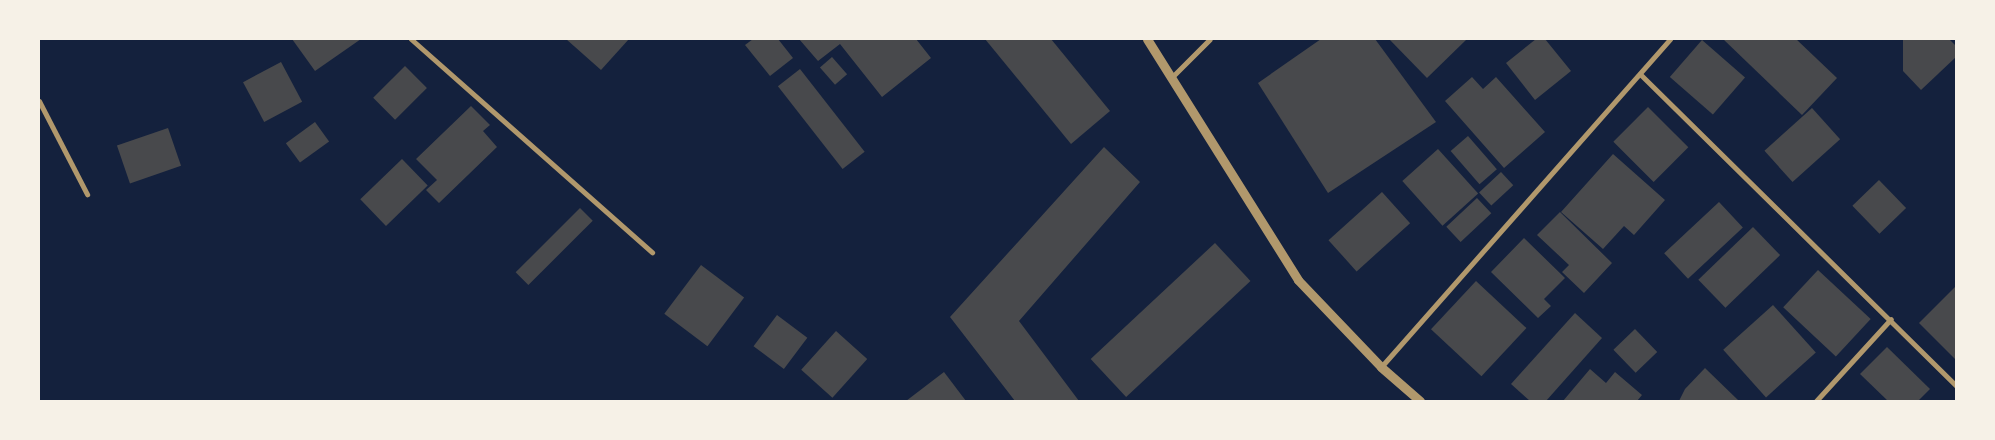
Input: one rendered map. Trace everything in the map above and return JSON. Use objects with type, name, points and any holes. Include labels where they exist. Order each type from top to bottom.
[{"type":"street","points":[[411,39],[652,252]]},
{"type":"street","points":[[1147,39],[1298,280],[1381,367],[1420,401]]},
{"type":"street","points":[[1172,78],[1210,39]]},
{"type":"street","points":[[1381,367],[1670,39]]},
{"type":"street","points":[[1640,74],[1891,319],[1956,386]]},
{"type":"street","points":[[39,101],[87,194]]},
{"type":"street","points":[[1816,401],[1891,319]]},
{"type":"building","points":[[292,39],[361,39],[315,71]]},
{"type":"building","points":[[566,39],[629,39],[601,70]]},
{"type":"building","points":[[753,39],[778,39],[793,58],[770,76],[745,45]]},
{"type":"building","points":[[799,39],[916,39],[931,58],[882,97],[840,44],[818,61]]},
{"type":"building","points":[[985,39],[1051,39],[1110,111],[1071,144]]},
{"type":"building","points":[[1321,39],[1375,39],[1436,122],[1328,193],[1258,83]]},
{"type":"building","points":[[1389,39],[1467,39],[1427,78]]},
{"type":"building","points":[[1536,39],[1545,39],[1571,71],[1535,100],[1506,63]]},
{"type":"building","points":[[1723,39],[1796,39],[1837,78],[1802,115]]},
{"type":"building","points":[[1903,39],[1949,39],[1956,46],[1956,57],[1921,90],[1903,71]]},
{"type":"building","points":[[1702,40],[1745,77],[1713,114],[1670,77]]},
{"type":"building","points":[[832,57],[847,74],[835,85],[820,67]]},
{"type":"building","points":[[281,62],[302,102],[264,122],[243,82]]},
{"type":"building","points":[[405,66],[427,88],[395,120],[373,98]]},
{"type":"building","points":[[800,69],[865,152],[843,169],[778,86]]},
{"type":"building","points":[[1472,77],[1483,89],[1496,77],[1545,132],[1504,168],[1445,101]]},
{"type":"building","points":[[471,106],[490,125],[483,131],[497,147],[439,203],[426,190],[437,180],[416,159]]},
{"type":"building","points":[[1648,107],[1688,147],[1654,182],[1613,142]]},
{"type":"building","points":[[1812,108],[1840,139],[1793,182],[1764,151]]},
{"type":"building","points":[[315,122],[329,141],[300,163],[286,143]]},
{"type":"building","points":[[168,128],[181,166],[130,183],[117,146]]},
{"type":"building","points":[[1468,136],[1497,169],[1480,184],[1451,151]]},
{"type":"building","points":[[1104,147],[1140,182],[1019,321],[1079,401],[1015,401],[950,317]]},
{"type":"building","points":[[1438,149],[1478,194],[1442,226],[1402,181]]},
{"type":"building","points":[[1613,154],[1665,200],[1634,235],[1624,226],[1603,249],[1561,212]]},
{"type":"building","points":[[402,159],[428,186],[386,226],[360,199]]},
{"type":"building","points":[[1501,172],[1513,185],[1491,206],[1479,192]]},
{"type":"building","points":[[1879,180],[1906,208],[1879,234],[1852,206]]},
{"type":"building","points":[[1382,192],[1410,223],[1357,271],[1328,240]]},
{"type":"building","points":[[1477,198],[1491,213],[1461,242],[1446,227]]},
{"type":"building","points":[[1719,202],[1743,228],[1688,279],[1664,253]]},
{"type":"building","points":[[580,208],[593,221],[528,285],[516,272]]},
{"type":"building","points":[[1560,212],[1612,263],[1584,293],[1562,272],[1569,265],[1537,235]]},
{"type":"building","points":[[1753,227],[1780,255],[1725,308],[1698,280]]},
{"type":"building","points":[[1524,238],[1565,278],[1544,299],[1551,306],[1538,318],[1491,272]]},
{"type":"building","points":[[1215,243],[1250,281],[1126,397],[1091,359]]},
{"type":"building","points":[[701,265],[744,297],[707,346],[664,314]]},
{"type":"building","points":[[1818,270],[1871,319],[1836,356],[1783,307]]},
{"type":"building","points":[[1476,281],[1526,328],[1481,376],[1431,329]]},
{"type":"building","points":[[1956,286],[1956,358],[1955,359],[1919,323]]},
{"type":"building","points":[[1773,305],[1816,353],[1766,397],[1723,350]]},
{"type":"building","points":[[1575,313],[1602,338],[1546,401],[1530,401],[1511,384]]},
{"type":"building","points":[[777,315],[807,338],[784,369],[754,346]]},
{"type":"building","points":[[1635,329],[1657,352],[1636,373],[1613,350]]},
{"type":"building","points":[[836,331],[867,359],[832,398],[801,370]]},
{"type":"building","points":[[1887,347],[1930,389],[1918,401],[1888,401],[1860,374]]},
{"type":"building","points":[[1705,368],[1739,401],[1679,401],[1685,389]]},
{"type":"building","points":[[1590,369],[1606,383],[1615,372],[1642,395],[1637,401],[1563,401]]},
{"type":"building","points":[[944,372],[966,401],[906,401]]}]
